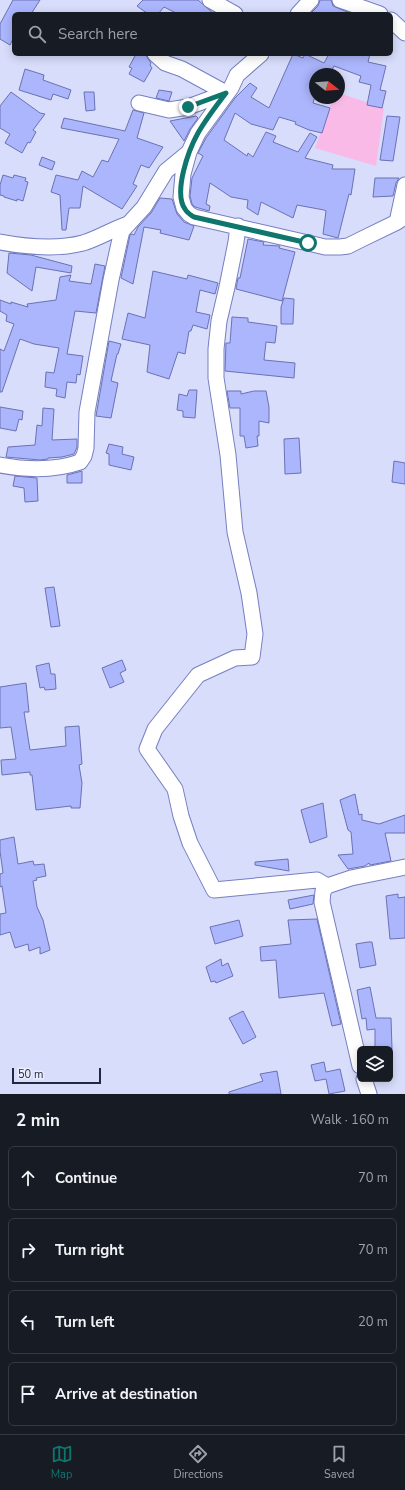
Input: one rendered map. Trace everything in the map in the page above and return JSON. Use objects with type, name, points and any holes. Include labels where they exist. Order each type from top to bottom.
[{"type":"street","points":[[210,0],[231,12]]},
{"type":"street","points":[[300,12],[311,0]]},
{"type":"street","points":[[340,0],[374,12]]},
{"type":"street","points":[[393,22],[405,33]]},
{"type":"street","points":[[158,56],[164,63],[182,69],[226,93]]},
{"type":"street","points":[[259,56],[237,75],[198,133],[189,152],[181,188],[181,197],[184,208],[189,214],[194,217],[319,245],[340,247],[348,246],[401,220],[405,185]]},
{"type":"street","points":[[139,103],[169,110],[188,107],[226,93]]},
{"type":"street","points":[[0,465],[56,469],[80,462],[84,456],[87,412],[111,280],[122,231],[144,207],[166,171],[189,152]]},
{"type":"street","points":[[0,242],[29,247],[61,246],[89,241],[113,229],[128,224]]},
{"type":"street","points":[[238,226],[227,287],[219,320],[216,349],[216,378],[228,455],[235,532],[249,593],[255,634],[252,657],[235,658],[198,675],[155,728],[148,749],[175,790],[181,816],[190,843],[214,890],[317,880],[328,886]]},
{"type":"street","points":[[357,1053],[322,902],[323,891],[328,886],[351,878],[405,867]]},
{"type":"street","points":[[365,1082],[369,1094]]},
{"type":"shaded area","points":[[345,95],[384,108],[376,166],[315,148],[331,104],[345,104]]},
{"type":"building","points":[[13,0],[40,0],[32,12],[12,12],[12,41],[10,45],[0,39],[0,24]]},
{"type":"building","points":[[143,0],[198,0],[212,12],[174,12],[164,7],[160,12],[145,12],[137,6]]},
{"type":"building","points":[[320,0],[331,0],[333,6],[348,12],[312,12],[318,6]]},
{"type":"building","points":[[135,56],[147,56],[152,68],[144,82],[129,74],[132,68],[129,67]]},
{"type":"building","points":[[292,56],[303,58],[304,56],[309,56],[324,63],[328,56],[370,56],[368,62],[386,66],[380,90],[386,91],[382,108],[367,105],[371,85],[359,82],[361,76],[345,70],[345,68],[334,66],[333,68],[309,68],[309,104],[316,104],[330,108],[322,133],[309,130],[295,124],[296,122],[279,117],[273,130],[251,124],[235,113],[224,140],[247,156],[248,153],[253,157],[266,132],[276,136],[273,142],[298,152],[310,133],[317,137],[305,158],[333,165],[332,169],[355,169],[351,195],[349,194],[338,238],[323,234],[326,211],[324,210],[297,205],[293,218],[261,202],[258,215],[247,208],[248,200],[231,197],[210,183],[206,204],[210,206],[209,211],[195,207],[192,204],[190,196],[192,178],[203,156],[198,153],[206,138],[235,98],[250,83],[257,88],[251,97],[269,108]]},
{"type":"building","points":[[25,69],[44,75],[43,80],[71,90],[68,99],[53,94],[51,100],[19,90]]},
{"type":"building","points":[[159,90],[172,92],[169,101],[156,98]]},
{"type":"building","points":[[11,92],[40,113],[45,114],[33,130],[36,132],[22,153],[5,143],[10,134],[0,128],[0,106]]},
{"type":"building","points":[[84,92],[94,92],[95,110],[86,111]]},
{"type":"building","points":[[133,110],[144,113],[137,138],[163,147],[149,168],[141,165],[133,184],[137,186],[122,209],[83,186],[80,208],[69,208],[66,230],[62,230],[60,195],[51,192],[56,175],[78,180],[82,171],[93,177],[102,160],[108,162],[119,139],[61,128],[64,118],[125,131]]},
{"type":"building","points":[[196,116],[198,118],[184,141],[170,121]]},
{"type":"building","points":[[387,116],[400,117],[393,161],[380,160]]},
{"type":"building","points":[[42,157],[55,162],[52,170],[39,165]]},
{"type":"building","points":[[3,175],[13,178],[14,175],[26,178],[25,181],[28,182],[23,201],[17,199],[17,201],[0,195],[0,185]]},
{"type":"building","points":[[375,178],[399,178],[396,183],[393,196],[373,197]]},
{"type":"building","points":[[160,198],[172,199],[177,214],[184,222],[194,226],[189,240],[160,233],[161,230],[144,227],[133,284],[121,278],[130,235],[134,235],[138,227],[151,213]]},
{"type":"building","points":[[248,239],[264,242],[263,245],[280,246],[279,248],[295,252],[282,301],[236,289],[238,278],[240,278]]},
{"type":"building","points":[[9,253],[31,255],[72,266],[71,273],[36,267],[32,291],[7,273]]},
{"type":"building","points":[[95,264],[105,266],[96,313],[75,311],[67,354],[83,356],[80,375],[77,374],[76,383],[67,382],[65,398],[56,396],[57,389],[45,387],[46,372],[54,373],[59,348],[34,344],[20,339],[2,392],[0,392],[0,349],[4,351],[14,324],[6,321],[7,315],[0,311],[0,300],[11,304],[11,302],[28,307],[27,304],[56,300],[60,277],[71,275],[69,281],[91,284]]},
{"type":"building","points":[[153,271],[187,279],[188,275],[218,283],[215,294],[200,290],[196,312],[210,315],[207,329],[193,325],[191,331],[189,331],[185,354],[178,352],[169,379],[147,372],[150,345],[122,339],[128,313],[145,318]]},
{"type":"building","points":[[284,298],[294,299],[293,324],[281,324],[281,307]]},
{"type":"building","points":[[232,317],[248,318],[248,322],[277,326],[275,343],[266,342],[264,360],[295,363],[294,378],[225,371],[226,343],[230,343]]},
{"type":"building","points":[[109,341],[121,344],[117,354],[111,381],[118,383],[111,418],[96,416]]},
{"type":"building","points":[[189,390],[197,390],[195,418],[183,417],[183,411],[177,410],[179,394],[187,396]]},
{"type":"building","points":[[227,391],[241,391],[241,394],[254,391],[266,391],[269,407],[269,423],[259,421],[259,436],[257,436],[258,446],[246,448],[244,436],[240,436],[240,408],[230,408]]},
{"type":"building","points":[[0,407],[23,411],[22,420],[19,419],[16,431],[0,428]]},
{"type":"building","points":[[43,408],[54,409],[52,440],[77,439],[77,447],[74,454],[40,460],[6,457],[8,447],[35,445],[37,425],[42,426]]},
{"type":"building","points":[[299,438],[301,473],[285,474],[284,439]]},
{"type":"building","points":[[109,444],[123,447],[122,454],[134,457],[131,470],[109,465],[109,454],[106,453]]},
{"type":"building","points":[[394,461],[405,463],[405,484],[392,482]]},
{"type":"building","points":[[82,471],[82,483],[67,483],[67,475]]},
{"type":"building","points":[[15,476],[37,478],[38,501],[25,502],[24,488],[13,486]]},
{"type":"building","points":[[54,587],[60,626],[51,627],[45,588]]},
{"type":"building","points":[[122,660],[126,670],[120,673],[124,682],[110,688],[102,668]]},
{"type":"building","points":[[49,663],[51,674],[55,674],[56,689],[45,690],[44,687],[40,688],[36,666]]},
{"type":"building","points":[[26,683],[29,712],[24,712],[30,750],[66,746],[65,727],[79,726],[82,764],[79,765],[82,783],[80,808],[71,808],[71,806],[36,810],[32,775],[30,775],[30,772],[2,775],[1,760],[16,759],[11,727],[0,728],[0,687]]},
{"type":"building","points":[[355,794],[359,815],[362,814],[362,820],[379,824],[405,815],[405,833],[385,833],[391,861],[370,865],[369,863],[365,866],[348,869],[338,855],[353,854],[351,832],[348,830],[340,800]]},
{"type":"building","points":[[323,803],[327,837],[310,843],[301,810]]},
{"type":"building","points":[[14,837],[18,864],[33,861],[34,865],[44,864],[46,876],[36,878],[37,880],[33,881],[37,907],[43,920],[50,950],[40,954],[40,947],[29,951],[28,944],[15,948],[10,932],[0,935],[0,914],[6,913],[2,886],[0,887],[0,874],[3,873],[0,840]]},
{"type":"building","points":[[288,859],[289,871],[255,865],[255,862]]},
{"type":"building","points":[[398,894],[398,898],[405,897],[405,938],[390,939],[386,896]]},
{"type":"building","points":[[314,895],[313,904],[290,909],[288,900]]},
{"type":"building","points":[[317,919],[341,1024],[332,1026],[324,993],[279,998],[276,960],[261,961],[260,947],[291,944],[288,920]]},
{"type":"building","points":[[239,920],[243,936],[215,944],[210,927]]},
{"type":"building","points":[[372,942],[376,965],[360,968],[356,944]]},
{"type":"building","points":[[221,959],[222,966],[228,963],[233,976],[216,983],[215,981],[211,982],[206,967]]},
{"type":"building","points":[[370,987],[376,1018],[391,1018],[392,1046],[375,1046],[375,1029],[367,1030],[366,1018],[362,1019],[357,990]]},
{"type":"building","points":[[243,1011],[256,1037],[243,1044],[229,1018]]},
{"type":"building","points":[[324,1062],[326,1072],[340,1069],[345,1091],[329,1094],[326,1079],[315,1081],[311,1065]]},
{"type":"building","points":[[277,1071],[281,1094],[229,1094],[229,1092],[263,1081],[260,1074]]},
{"type":"route","points":[[188,107],[226,93],[198,133],[186,160],[181,188],[181,197],[184,208],[189,214],[194,217],[227,223],[308,243]]}]
